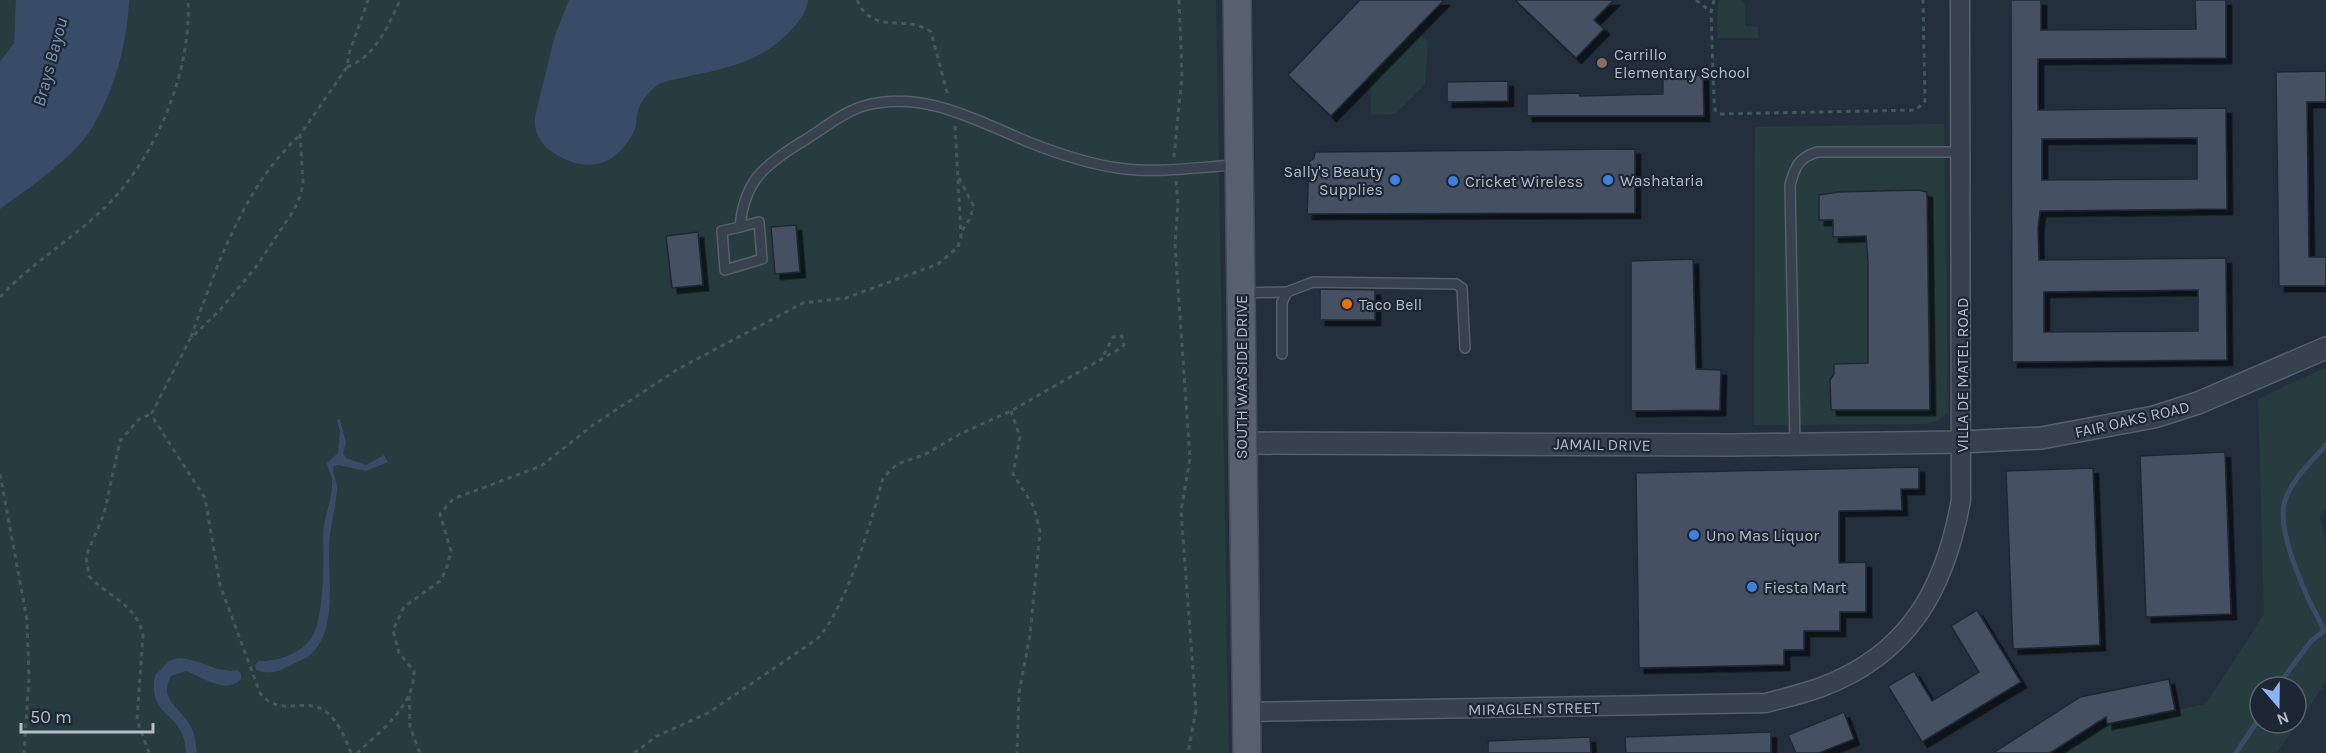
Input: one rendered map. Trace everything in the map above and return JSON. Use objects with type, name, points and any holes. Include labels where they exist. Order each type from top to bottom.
[{"type":"main road","name":"SOUTH WAYSIDE DRIVE","points":[[1237,0],[1241,443],[1247,753]]},
{"type":"street","name":"VILLA DE MATEL ROAD","points":[[1819,688],[1848,675],[1897,641],[1922,610],[1942,574],[1954,540],[1961,500],[1962,442],[1960,0]]},
{"type":"street","name":"FAIR OAKS ROAD","points":[[1962,442],[2041,438],[2154,417],[2217,396],[2326,348]]},
{"type":"street","name":"JAMAIL DRIVE","points":[[1241,443],[1731,445],[1962,442]]},
{"type":"street","name":"MIRAGLEN STREET","points":[[1247,712],[1766,703],[1819,688]]},
{"type":"lane","points":[[740,227],[746,196],[763,169],[849,112],[866,105],[908,102],[952,110],[1031,143],[1087,161],[1119,168],[1150,171],[1240,165]]},
{"type":"lane","points":[[1795,443],[1790,185],[1796,165],[1803,156],[1817,152],[1961,152]]},
{"type":"lane","points":[[759,222],[762,260],[725,270],[722,231],[740,227],[759,222]]},
{"type":"lane","points":[[1241,292],[1287,292],[1313,282],[1456,284],[1462,288],[1464,297],[1465,348]]},
{"type":"lane","points":[[1282,354],[1282,302],[1287,292]]},
{"type":"path","points":[[0,297],[22,273],[99,213],[140,165],[166,114],[183,62],[188,0]]},
{"type":"path","points":[[149,753],[137,720],[143,635],[140,622],[123,602],[89,576],[86,556],[104,514],[120,441],[138,420],[152,413],[190,339],[239,219],[263,178],[300,135],[347,67],[349,54],[368,0]]},
{"type":"path","points":[[347,67],[365,57],[375,47],[400,0]]},
{"type":"path","points":[[857,0],[861,10],[874,20],[921,27],[931,32],[935,40],[942,81],[952,110],[961,236]]},
{"type":"path","points":[[1179,0],[1182,54],[1174,168],[1178,203],[1175,245],[1190,459],[1181,512],[1196,710],[1188,753]]},
{"type":"path","points":[[1696,0],[1711,12]]},
{"type":"path","points":[[1714,0],[1711,12],[1714,101],[1715,110],[1720,114],[1910,111],[1922,107],[1925,101],[1923,0]]},
{"type":"path","points":[[190,339],[220,310],[256,267],[294,210],[303,182],[300,135]]},
{"type":"path","points":[[420,753],[410,727],[410,694],[414,671],[399,653],[393,630],[404,608],[440,581],[446,570],[451,551],[440,514],[453,499],[541,466],[593,425],[678,369],[803,303],[846,298],[938,264],[958,247],[973,205],[958,176]]},
{"type":"path","points":[[634,753],[657,736],[717,707],[817,639],[826,630],[835,614],[865,538],[883,478],[888,470],[897,464],[924,455],[960,434],[1011,411],[1124,345],[1122,336],[1113,338],[1103,356]]},
{"type":"path","points":[[1011,411],[1020,437],[1013,474],[1034,507],[1040,532],[1030,635],[1019,693],[1017,753]]},
{"type":"path","points":[[152,413],[206,498],[220,585],[260,693],[266,700],[278,706],[316,705],[328,712],[336,719],[351,753]]},
{"type":"path","points":[[0,474],[27,620],[29,677],[24,753]]},
{"type":"path","points":[[357,753],[392,719],[410,694]]},
{"type":"green space","points":[[0,0],[1216,0],[1229,753],[0,753]]},
{"type":"green space","points":[[1721,0],[1741,0],[1745,5],[1745,26],[1758,27],[1758,38],[1717,38],[1718,3]]},
{"type":"green space","points":[[1416,29],[1428,42],[1425,84],[1395,114],[1371,115],[1370,77]]},
{"type":"green space","points":[[1944,124],[1948,412],[1937,421],[1926,424],[1754,425],[1755,127]]},
{"type":"green space","points":[[2326,367],[2326,508],[2320,515],[2326,543],[2326,682],[2308,708],[2308,675],[2248,675],[2248,735],[2289,735],[2277,753],[2060,753],[2107,724],[2206,704],[2264,614],[2258,399]]},
{"type":"water","name":"Brays Bayou","points":[[16,0],[129,0],[118,68],[106,101],[90,131],[61,163],[0,209],[0,62],[14,43]]},
{"type":"water","points":[[569,0],[808,0],[805,12],[796,25],[779,42],[764,52],[732,66],[661,83],[657,86],[643,100],[638,110],[635,129],[628,142],[610,159],[589,165],[565,159],[552,152],[538,137],[535,128],[535,117],[555,35]]},
{"type":"water","points":[[340,419],[346,443],[343,453],[346,458],[366,465],[384,455],[388,462],[366,471],[338,465],[333,467],[337,489],[329,544],[330,600],[326,628],[321,641],[306,657],[278,671],[256,670],[255,665],[259,661],[283,658],[305,646],[314,633],[320,612],[323,585],[323,529],[332,488],[327,463],[338,453],[340,431],[337,420]]},
{"type":"water","points":[[178,658],[193,660],[223,670],[238,670],[241,674],[241,679],[228,685],[214,683],[186,671],[171,676],[167,691],[169,697],[190,725],[197,753],[186,753],[180,729],[161,708],[154,690],[155,675],[169,661]]},
{"type":"building","points":[[1360,0],[1444,0],[1331,116],[1288,75]]},
{"type":"building","points":[[1515,0],[1614,0],[1594,20],[1604,29],[1576,58]]},
{"type":"building","points":[[2011,0],[2041,0],[2041,30],[2196,29],[2195,0],[2226,0],[2226,58],[2038,59],[2038,110],[2226,108],[2227,209],[2040,211],[2038,229],[2039,260],[2226,258],[2227,360],[2012,362]],"holes":[[[2197,138],[2197,179],[2042,180],[2042,139]],[[2198,290],[2198,331],[2044,332],[2044,292]]]},
{"type":"building","points":[[2326,71],[2326,102],[2307,102],[2309,257],[2326,257],[2326,286],[2279,286],[2276,72]]},
{"type":"building","points":[[1703,75],[1704,116],[1527,116],[1527,94],[1579,93],[1580,96],[1663,94],[1663,76]]},
{"type":"building","points":[[1508,81],[1508,101],[1447,102],[1447,82]]},
{"type":"building","points":[[1635,149],[1635,213],[1307,214],[1309,162],[1314,158],[1315,152]]},
{"type":"building","points":[[1918,190],[1927,192],[1930,410],[1831,410],[1830,380],[1834,374],[1834,364],[1868,363],[1868,262],[1866,236],[1833,237],[1833,220],[1819,220],[1819,195],[1838,192]]},
{"type":"building","points":[[796,225],[800,272],[775,274],[771,227]]},
{"type":"building","points":[[698,232],[703,285],[672,288],[666,236]]},
{"type":"building","points":[[1693,259],[1696,369],[1721,370],[1720,410],[1631,411],[1631,261]]},
{"type":"building","name":"Taco Bell","points":[[1320,289],[1375,290],[1375,320],[1320,320]]},
{"type":"building","points":[[2225,452],[2231,614],[2146,617],[2140,456]]},
{"type":"building","name":"Fiesta Mart","points":[[1919,467],[1919,489],[1901,489],[1902,510],[1839,511],[1839,563],[1866,562],[1866,612],[1840,612],[1840,631],[1804,631],[1804,650],[1784,650],[1784,665],[1639,668],[1636,473]]},
{"type":"building","points":[[2093,468],[2100,645],[2013,649],[2006,471]]},
{"type":"building","points":[[1977,610],[2021,682],[1922,742],[1888,686],[1914,671],[1932,701],[1979,672],[1951,626]]},
{"type":"building","points":[[2169,679],[2175,710],[2107,724],[2106,717],[2050,753],[1993,753],[2080,697]]},
{"type":"building","points":[[1844,712],[1854,739],[1819,753],[1796,753],[1788,735]]},
{"type":"building","points":[[1771,732],[1771,753],[1626,753],[1625,737]]},
{"type":"building","points":[[1590,737],[1591,753],[1488,753],[1488,741]]},
{"type":"waterway","points":[[2286,675],[2311,641],[2324,631],[2308,598],[2287,540],[2283,516],[2284,505],[2290,489],[2301,473],[2326,445]]},
{"type":"waterway","points":[[2236,753],[2248,735]]},
{"type":"place","name":"Carrillo Elementary School","points":[[1602,63]]},
{"type":"place","name":"Sally's Beauty Supplies","points":[[1395,180]]},
{"type":"place","name":"Washataria","points":[[1608,180]]},
{"type":"place","name":"Cricket Wireless","points":[[1453,181]]},
{"type":"place","name":"Taco Bell","points":[[1347,304]]},
{"type":"place","name":"Uno Mas Liquor","points":[[1694,535]]},
{"type":"place","name":"Fiesta Mart","points":[[1752,587]]}]
